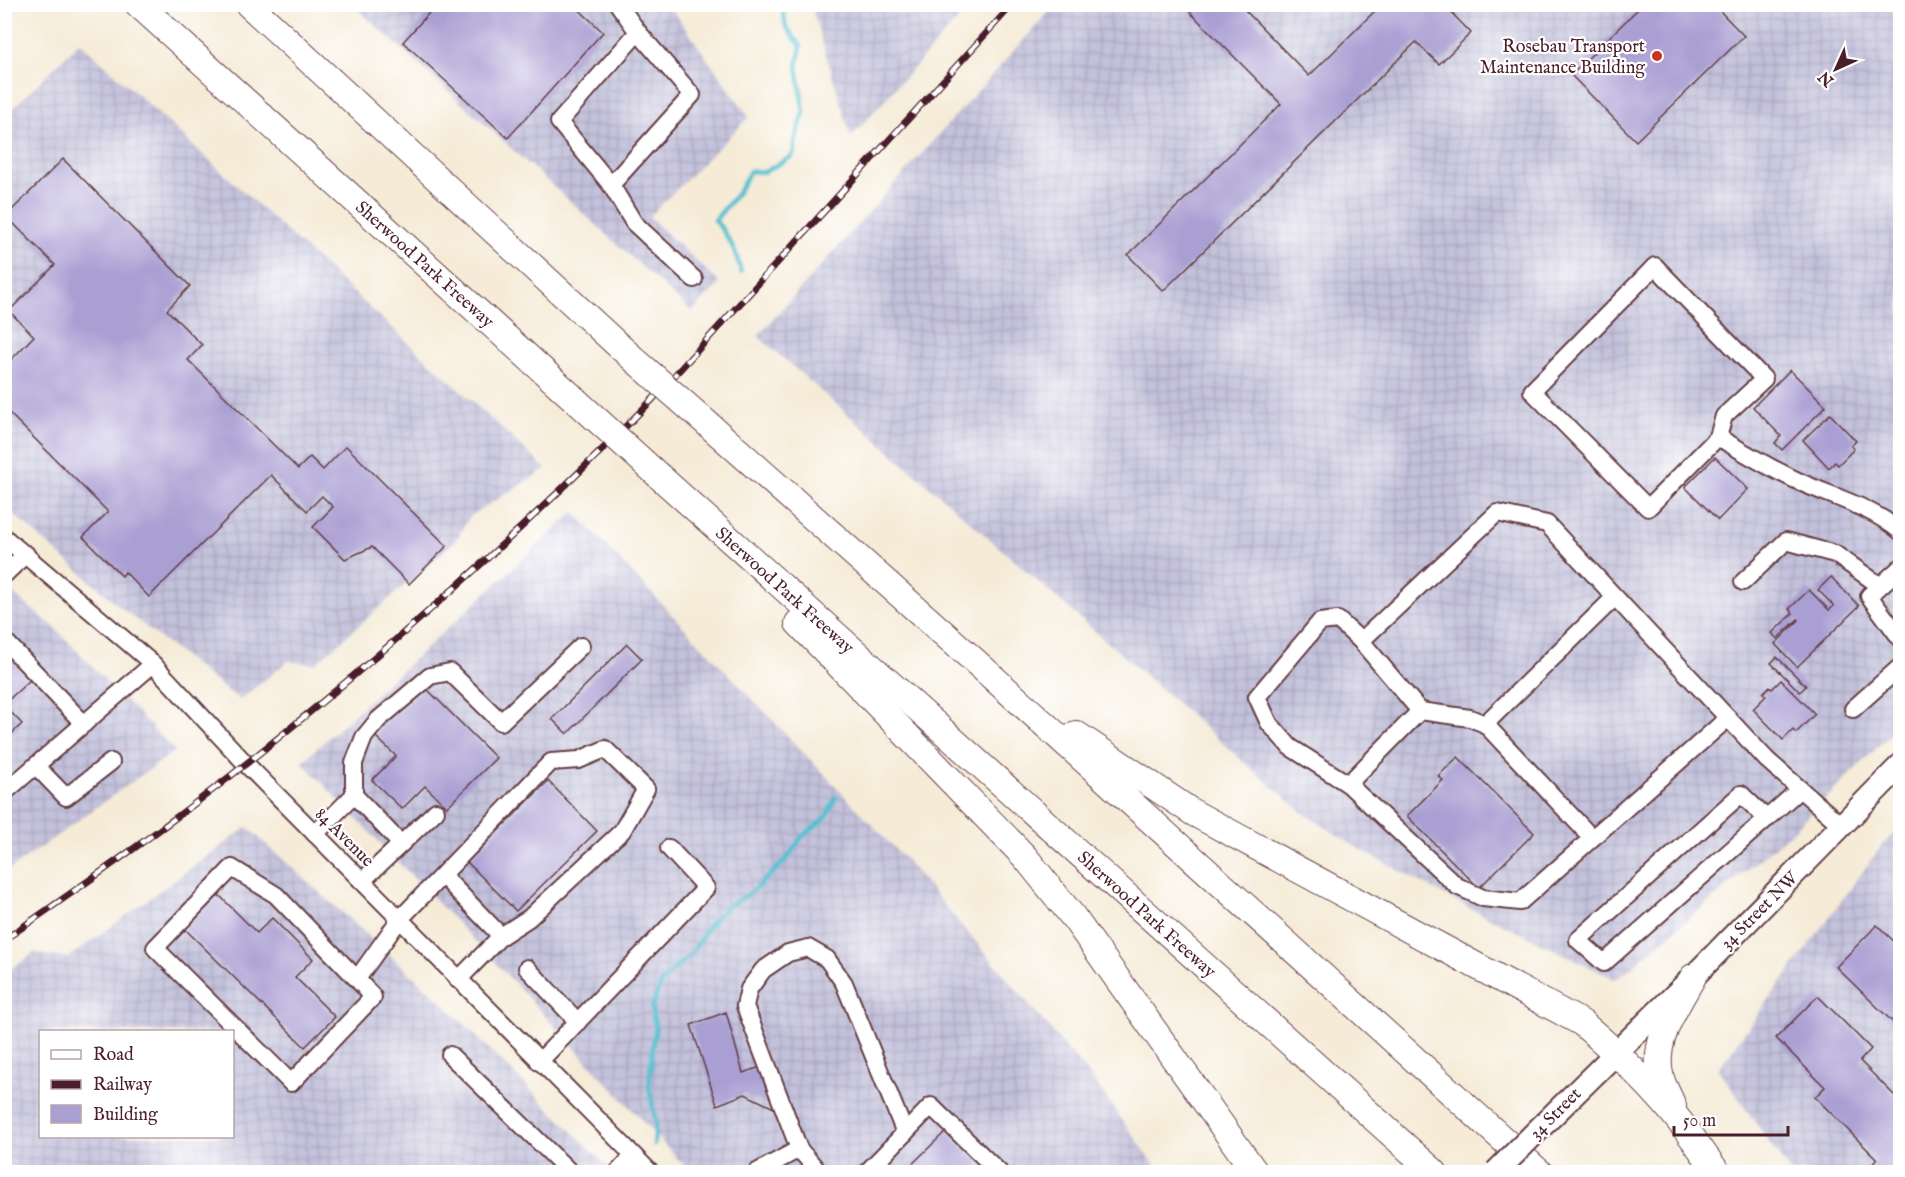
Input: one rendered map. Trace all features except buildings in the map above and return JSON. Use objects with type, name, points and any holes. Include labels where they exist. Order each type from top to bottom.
[{"type":"highway","points":[[248,4],[620,347],[978,664],[1530,1164]]},
{"type":"highway","name":"Sherwood Park Freeway","points":[[141,8],[702,516],[1434,1173]]},
{"type":"highway","points":[[702,516],[793,618],[1025,857],[1074,918],[1255,1173]]},
{"type":"highway","points":[[978,664],[1107,756],[1192,812],[1569,1016],[1590,1030],[1681,1122],[1717,1173]]},
{"type":"highway","points":[[1681,1122],[1662,1083],[1659,1059],[1667,1023],[1693,977]]},
{"type":"main road","name":"34 Street NW","points":[[1615,1053],[1900,766]]},
{"type":"main road","name":"34 Street","points":[[1496,1173],[1615,1053]]},
{"type":"street","points":[[611,185],[692,95],[638,32],[618,4]]},
{"type":"street","points":[[638,32],[559,122],[611,185],[634,223],[694,279]]},
{"type":"street","points":[[1655,266],[1764,379],[1724,416],[1718,437],[1648,508],[1532,391],[1655,266]]},
{"type":"street","points":[[1718,437],[1801,482],[1852,501],[1900,531]]},
{"type":"street","points":[[1361,641],[1497,513],[1547,524],[1767,759],[1842,826]]},
{"type":"street","name":"84 Avenue","points":[[4,537],[153,664],[246,764],[650,1173]]},
{"type":"street","points":[[1743,582],[1786,541],[1835,554],[1879,585]]},
{"type":"street","points":[[4,575],[26,554]]},
{"type":"street","points":[[1900,568],[1869,596],[1900,638]]},
{"type":"street","points":[[1485,724],[1615,597]]},
{"type":"street","points":[[1592,838],[1485,724],[1470,718],[1420,711],[1361,641],[1338,620],[1320,622],[1257,697],[1269,723],[1290,747],[1348,784],[1457,886],[1484,898],[1520,902],[1728,718]]},
{"type":"street","points":[[4,640],[84,724]]},
{"type":"street","points":[[401,844],[354,795],[354,763],[364,738],[378,720],[430,676],[450,672],[501,722],[581,646]]},
{"type":"street","points":[[4,793],[153,664]]},
{"type":"street","points":[[1853,709],[1900,667]]},
{"type":"street","points":[[1348,784],[1420,711]]},
{"type":"street","points":[[357,979],[399,920],[551,762],[579,760],[605,749],[646,789],[622,831],[530,918],[501,936],[458,980]]},
{"type":"street","points":[[36,766],[66,797],[111,762]]},
{"type":"street","points":[[1767,819],[1741,794],[1578,940],[1604,963],[1767,819],[1800,789]]},
{"type":"street","points":[[315,834],[354,795]]},
{"type":"street","points":[[362,881],[436,811]]},
{"type":"street","points":[[539,1062],[706,888],[669,848]]},
{"type":"street","points":[[232,868],[276,895],[357,979],[373,997],[291,1083],[155,948],[232,868]]},
{"type":"street","points":[[443,876],[501,936]]},
{"type":"street","points":[[819,1173],[799,1149],[745,1006],[750,988],[763,970],[788,953],[808,948],[827,959],[844,983],[905,1133]]},
{"type":"street","points":[[527,968],[578,1022]]},
{"type":"street","points":[[450,1054],[570,1173]]},
{"type":"street","points":[[867,1173],[931,1106],[999,1173]]},
{"type":"street","points":[[757,1173],[799,1149]]},
{"type":"street","points":[[618,1173],[633,1156]]},
{"type":"shaded area","points":[[811,4],[971,5],[851,137]]},
{"type":"shaded area","points":[[353,5],[669,5],[749,117],[649,217],[720,283],[692,312]]},
{"type":"shaded area","points":[[1055,5],[1900,5],[1900,725],[1795,829],[1615,979],[1463,905],[1361,850],[1306,815],[758,336]]},
{"type":"shaded area","points":[[80,42],[546,469],[470,516],[455,541],[315,664],[288,661],[240,700],[125,611],[5,507],[4,117]]},
{"type":"shaded area","points":[[574,512],[906,860],[1091,1077],[1160,1172],[690,1172],[492,959],[302,762]]},
{"type":"shaded area","points":[[4,587],[52,625],[175,751],[5,873]]},
{"type":"shaded area","points":[[247,827],[444,1004],[613,1172],[5,1172],[4,974],[34,953],[68,958]]},
{"type":"shaded area","points":[[1900,827],[1900,1172],[1790,1172],[1718,1069],[1883,844]]},
{"type":"waterway","points":[[741,272],[737,257],[715,220],[739,191],[750,171],[764,172],[791,157],[804,113],[797,66],[801,46],[786,27],[783,10],[778,4]]},
{"type":"waterway","points":[[654,1144],[656,1123],[649,1087],[656,1027],[652,1007],[661,983],[690,956],[709,925],[727,906],[755,889],[786,860],[801,838],[826,817],[836,797]]},
{"type":"railway","points":[[4,940],[218,786],[352,677],[506,542],[653,399],[1013,4]]},
{"type":"place","name":"Rosebau Transport Maintenance Building","points":[[1657,56]]}]
